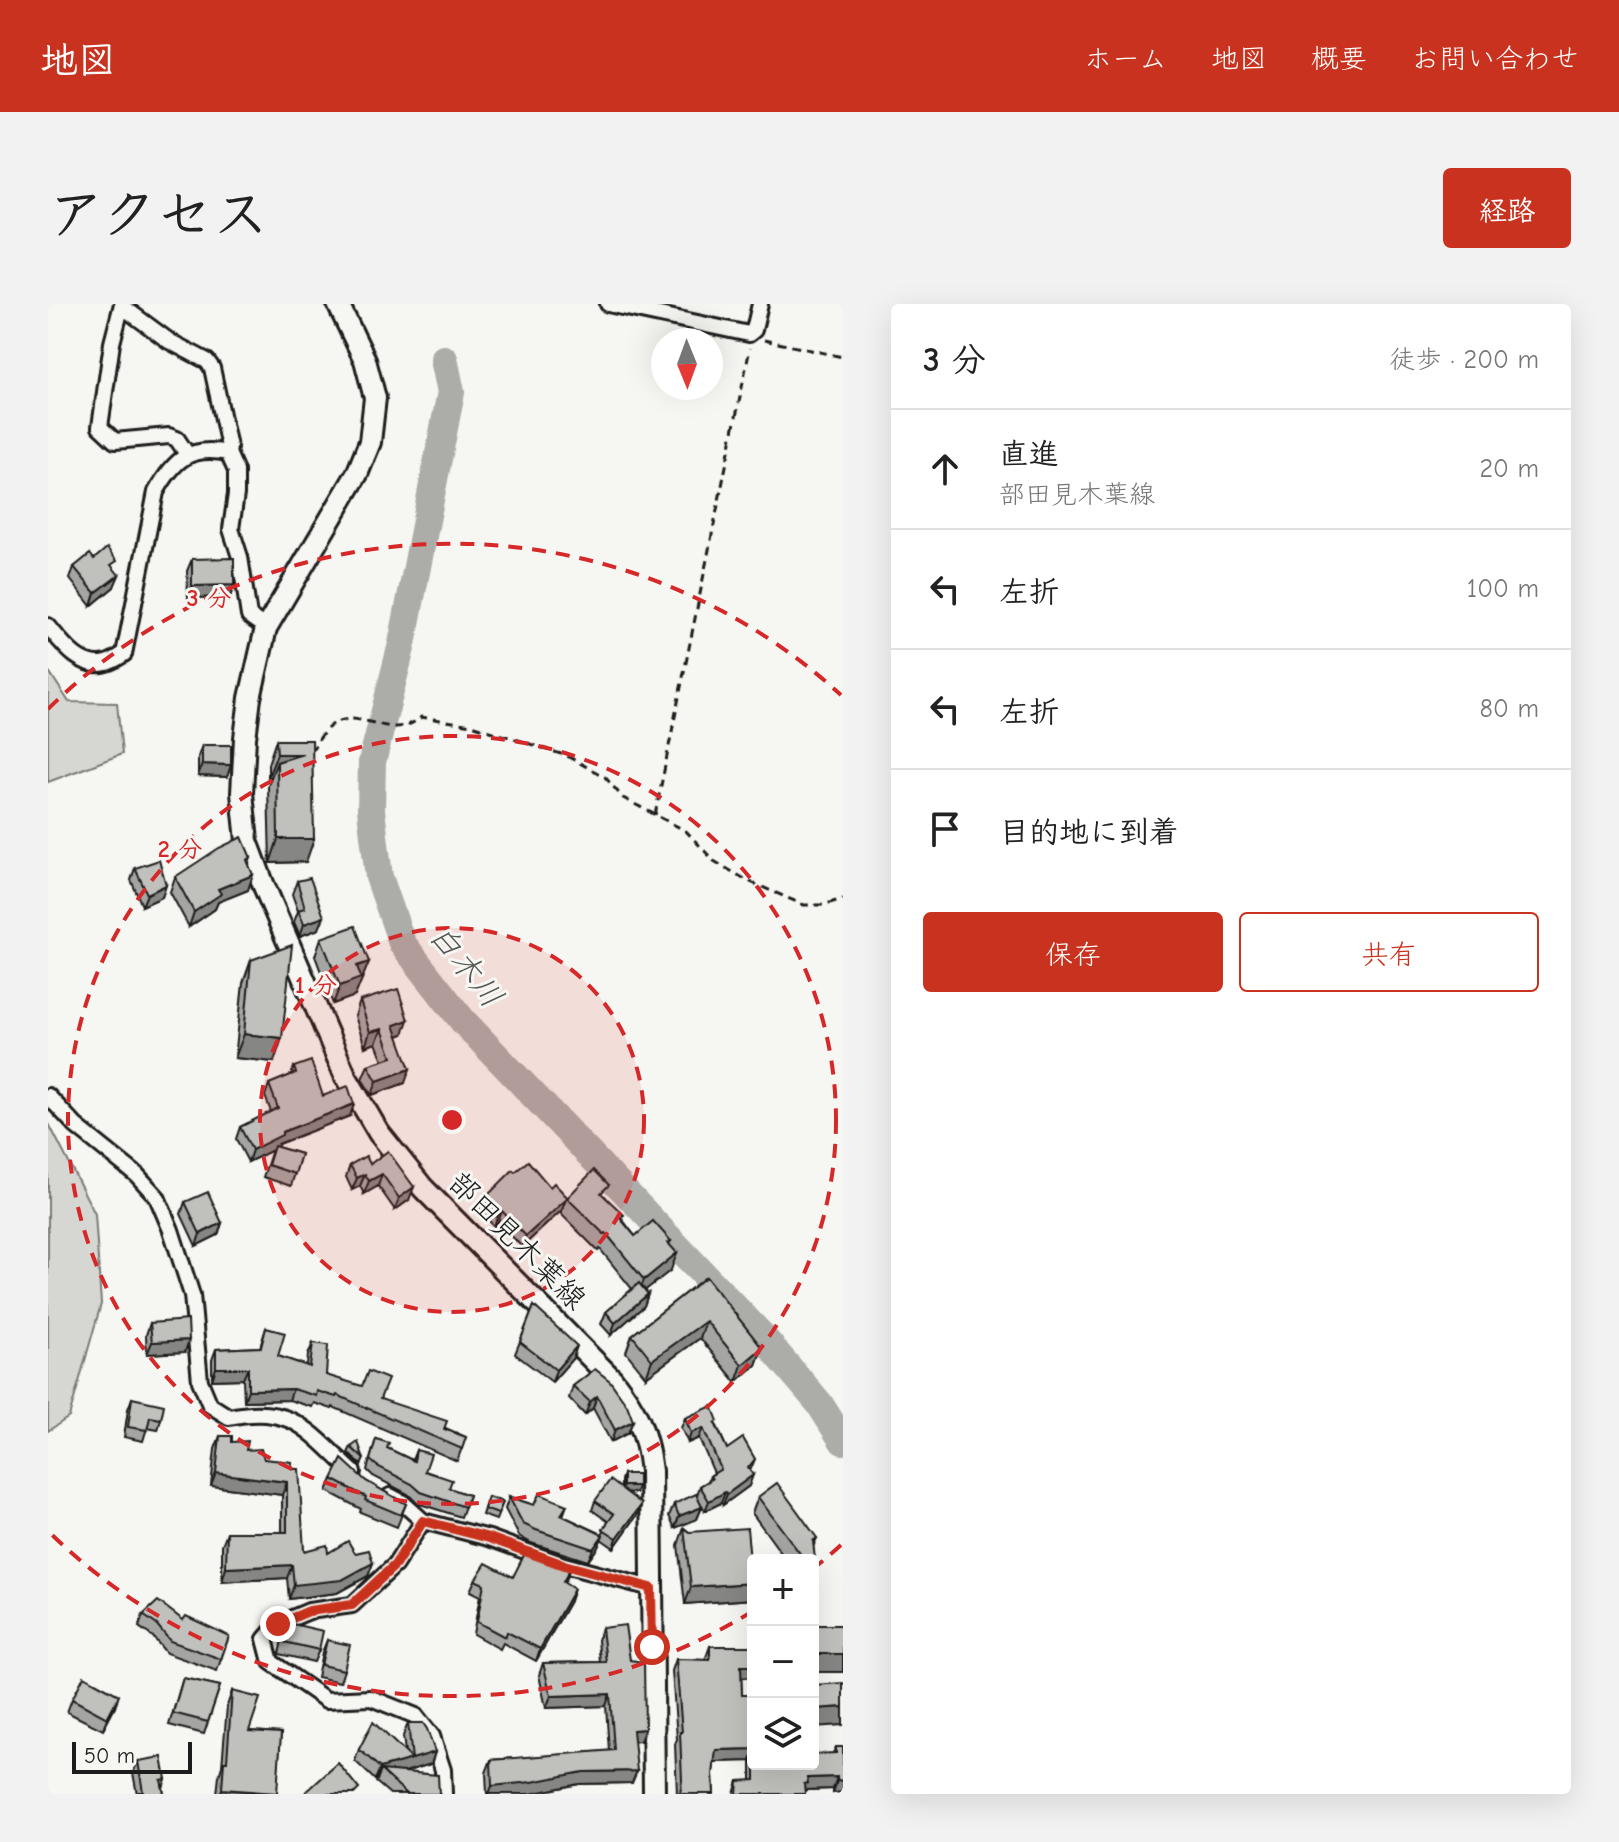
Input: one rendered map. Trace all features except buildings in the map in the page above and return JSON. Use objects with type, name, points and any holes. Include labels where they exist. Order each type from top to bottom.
[{"type":"main road","name":"部田見木葉線","points":[[338,304],[365,360],[375,398],[370,442],[357,474],[266,628],[250,698],[242,793],[247,841],[346,1077],[379,1133],[423,1188],[612,1379],[634,1406],[647,1436],[651,1471],[654,1794]]},
{"type":"street","points":[[608,304],[753,334],[760,304]]},
{"type":"street","points":[[187,454],[177,439],[169,436],[115,441],[100,427],[112,343],[122,305],[169,341],[207,361],[212,368],[228,453],[236,471],[231,529],[240,557],[249,616],[266,628]]},
{"type":"street","points":[[48,626],[84,662],[105,664],[124,654],[156,492],[168,470],[187,454],[209,449],[228,453]]},
{"type":"street","points":[[48,1096],[76,1126],[137,1175],[157,1197],[192,1295],[200,1381],[210,1405],[229,1417],[253,1412],[283,1415],[318,1439],[373,1488],[403,1503],[423,1521],[489,1538],[564,1565],[651,1588]]},
{"type":"street","points":[[423,1521],[395,1565],[352,1605],[309,1611],[278,1624],[265,1639],[271,1662],[326,1700],[371,1698],[416,1716],[432,1736],[443,1770],[444,1794]]},
{"type":"path","points":[[655,815],[753,334],[766,341],[843,357]]},
{"type":"path","points":[[305,760],[327,729],[337,721],[365,722],[398,729],[411,726],[421,717],[472,725],[567,756],[605,777],[623,798],[686,831],[714,861],[748,881],[804,905],[823,905],[843,899]]},
{"type":"shaded area","points":[[48,670],[69,702],[117,703],[122,754],[48,782]]},
{"type":"shaded area","points":[[48,1122],[95,1214],[101,1304],[69,1417],[48,1431]]},
{"type":"waterway","name":"白木川","points":[[444,359],[451,392],[402,644],[372,762],[371,810],[379,877],[402,943],[463,1021],[762,1336],[819,1403],[843,1441]]},
{"type":"route","points":[[278,1624],[309,1611],[352,1605],[395,1565],[423,1521],[489,1538],[564,1565],[651,1588],[652,1647]]}]
